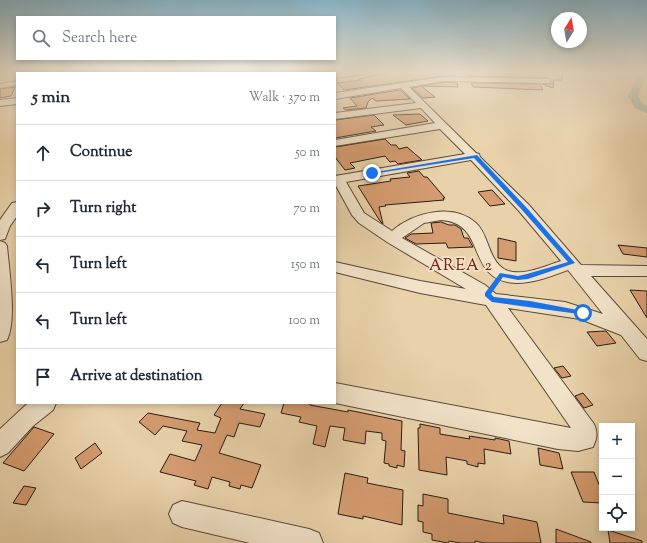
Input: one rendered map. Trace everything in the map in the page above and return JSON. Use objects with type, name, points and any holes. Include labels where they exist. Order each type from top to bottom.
[{"type":"street","points":[[416,97],[475,156],[524,208],[647,353]]},
{"type":"street","points":[[0,103],[16,101]]},
{"type":"street","points":[[336,116],[424,105]]},
{"type":"street","points":[[336,144],[444,125]]},
{"type":"street","points":[[336,393],[558,438],[585,439],[586,432],[580,422],[490,297],[375,229],[359,215],[337,180],[398,168],[475,156]]},
{"type":"street","points":[[0,236],[3,226],[16,207]]},
{"type":"street","points":[[392,239],[401,230],[413,222],[437,216],[459,218],[471,226],[491,266],[502,274],[518,278],[575,267],[647,270]]},
{"type":"street","points":[[0,246],[3,319],[0,335]]},
{"type":"street","points":[[336,267],[393,282],[583,313],[626,329]]},
{"type":"street","points":[[490,297],[502,274]]},
{"type":"street","points":[[0,445],[25,419],[44,404]]},
{"type":"street","points":[[182,514],[309,543]]},
{"type":"building","points":[[408,97],[410,99],[376,101],[372,98],[368,102],[366,108],[346,110],[343,108],[357,106],[350,98]]},
{"type":"building","points":[[420,114],[428,121],[406,125],[393,115]]},
{"type":"building","points":[[374,115],[384,125],[371,127],[376,131],[336,138],[336,120]]},
{"type":"building","points":[[385,139],[391,145],[396,145],[399,149],[407,147],[422,160],[398,164],[395,161],[390,162],[385,156],[350,163],[355,168],[345,170],[336,158],[336,147]]},
{"type":"building","points":[[419,171],[424,177],[427,177],[445,198],[443,198],[444,200],[385,205],[386,206],[379,207],[383,224],[358,186],[391,181],[390,179],[410,177],[407,173]]},
{"type":"building","points":[[492,190],[505,204],[490,206],[478,192]]},
{"type":"building","points":[[441,222],[449,225],[455,225],[461,229],[464,238],[468,238],[473,247],[448,248],[446,243],[416,244],[405,238],[411,234],[433,233],[431,223]]},
{"type":"building","points":[[498,238],[516,242],[516,261],[498,258]]},
{"type":"building","points":[[618,245],[647,248],[647,257],[623,254]]},
{"type":"building","points":[[630,290],[647,291],[647,318]]},
{"type":"building","points":[[606,331],[616,343],[597,346],[587,332]]},
{"type":"building","points":[[563,366],[571,376],[562,378],[554,368]]},
{"type":"building","points":[[583,393],[593,405],[584,408],[575,396]]},
{"type":"building","points":[[221,404],[243,404],[240,409],[265,414],[260,427],[239,423],[234,437],[227,435],[219,453],[261,465],[252,488],[241,485],[240,489],[229,486],[230,482],[212,477],[208,489],[194,485],[196,481],[160,472],[170,454],[195,461],[202,445],[182,441],[187,431],[163,426],[155,435],[139,422],[148,413],[200,423],[197,430],[215,433],[221,418],[214,415]]},
{"type":"building","points":[[284,404],[310,404],[402,421],[401,450],[405,451],[404,467],[397,465],[397,468],[384,463],[386,441],[382,440],[382,433],[366,431],[365,444],[343,440],[345,428],[330,426],[325,447],[313,444],[317,426],[299,422],[301,417],[281,413]]},
{"type":"building","points":[[420,424],[440,428],[440,434],[470,439],[469,436],[495,440],[495,438],[509,441],[511,454],[484,449],[485,464],[478,463],[478,467],[467,464],[467,461],[446,457],[447,475],[419,470],[418,428],[420,428]]},
{"type":"building","points":[[34,427],[54,434],[24,471],[3,463]]},
{"type":"building","points":[[95,443],[102,453],[81,469],[75,458]]},
{"type":"building","points":[[538,448],[559,453],[563,469],[540,465]]},
{"type":"building","points":[[571,472],[594,472],[599,484],[599,503],[583,502]]},
{"type":"building","points":[[345,473],[368,478],[367,483],[403,490],[402,525],[363,516],[363,519],[338,514]]},
{"type":"building","points":[[24,486],[36,488],[26,505],[13,503]]},
{"type":"building","points":[[423,494],[448,499],[448,513],[504,524],[503,515],[537,522],[541,543],[485,543],[475,541],[475,543],[461,543],[449,541],[448,543],[432,540],[432,534],[423,532],[423,522],[418,521],[418,505],[423,506]]},
{"type":"building","points":[[556,529],[591,542],[591,543],[556,543]]},
{"type":"building","points":[[608,531],[642,541],[642,543],[610,543]]},
{"type":"waterway","points":[[634,97],[639,106],[647,110]]},
{"type":"district","name":"AREA 2","points":[[461,264]]},
{"type":"route","points":[[372,173],[475,156],[524,208],[572,263],[528,277],[508,277],[502,274],[487,295],[492,300],[565,309],[583,313]]}]
